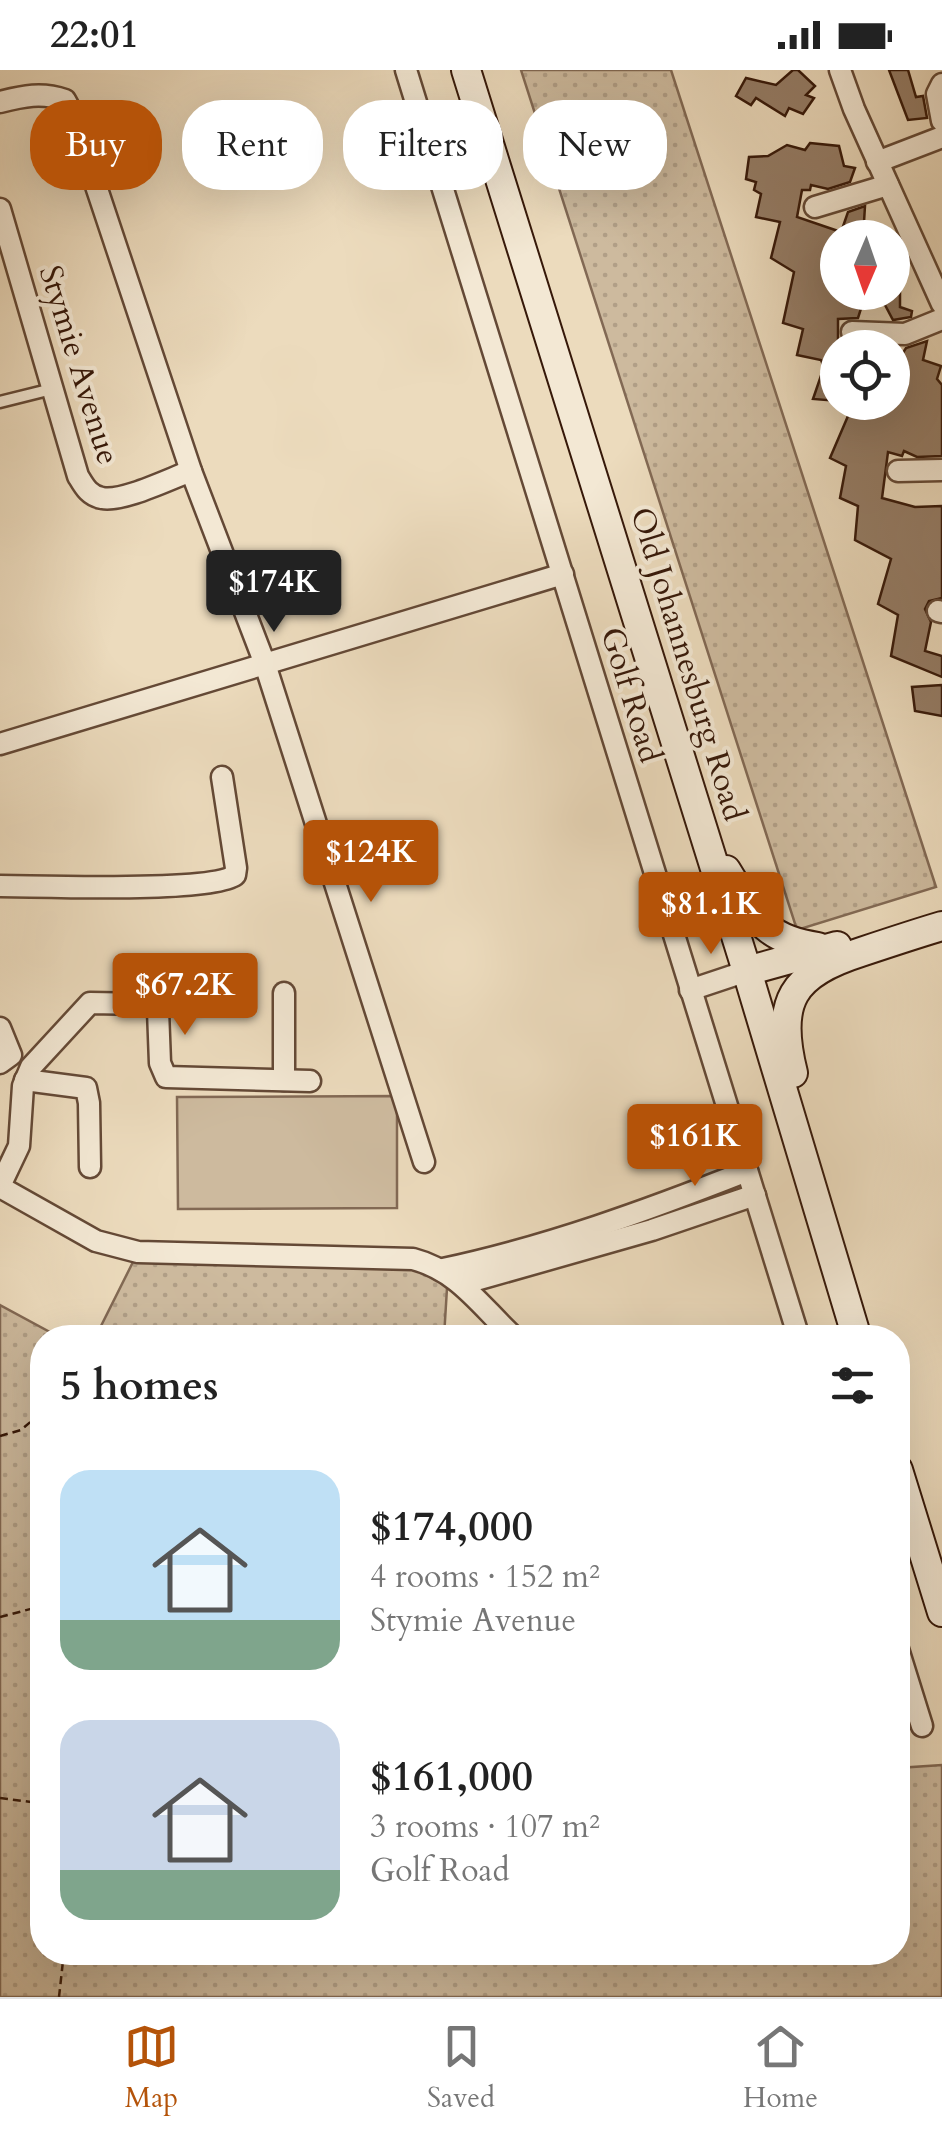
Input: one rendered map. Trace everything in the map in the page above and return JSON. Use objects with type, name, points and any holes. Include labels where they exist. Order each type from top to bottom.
[{"type":"main road","name":"Old Johannesburg Road","points":[[466,70],[705,834],[853,1325]]},
{"type":"main road","points":[[705,834],[736,886],[772,934],[789,943],[827,949]]},
{"type":"main road","points":[[747,971],[942,916]]},
{"type":"main road","points":[[811,1183],[806,1128],[786,1037],[795,990],[826,963],[942,926]]},
{"type":"main road","points":[[910,1509],[942,1612]]},
{"type":"street","name":"Golf Road","points":[[406,70],[795,1325]]},
{"type":"street","points":[[840,70],[942,304]]},
{"type":"street","points":[[942,84],[937,94],[942,121]]},
{"type":"street","points":[[0,102],[27,95],[52,96],[65,100],[71,111],[191,471],[265,664],[424,1162]]},
{"type":"street","points":[[877,162],[942,137]]},
{"type":"street","points":[[815,207],[888,185]]},
{"type":"street","name":"Stymie Avenue","points":[[0,210],[78,476],[88,492],[101,498],[118,497],[191,471]]},
{"type":"street","points":[[910,332],[942,318]]},
{"type":"street","points":[[898,471],[942,470]]},
{"type":"street","points":[[0,744],[563,574]]},
{"type":"street","points":[[0,886],[184,884],[229,879],[236,868],[222,777]]},
{"type":"street","points":[[690,990],[747,971]]},
{"type":"street","points":[[284,993],[284,1080]]},
{"type":"street","points":[[310,1080],[166,1077],[160,1063],[158,1010],[146,1004],[98,1002],[82,1008],[30,1067],[24,1080],[19,1146],[0,1186],[96,1241],[128,1250],[413,1259],[443,1269],[501,1325]]},
{"type":"street","points":[[0,1028],[11,1054],[0,1063]]},
{"type":"street","points":[[24,1080],[86,1088],[90,1167]]},
{"type":"street","points":[[443,1269],[578,1232],[747,1171]]},
{"type":"street","points":[[462,1284],[652,1230],[755,1195]]},
{"type":"street","points":[[910,1688],[922,1726]]},
{"type":"lane","points":[[0,402],[52,389]]},
{"type":"path","points":[[0,1436],[22,1430],[30,1423]]},
{"type":"path","points":[[0,1617],[30,1609]]},
{"type":"path","points":[[0,1798],[30,1802]]},
{"type":"path","points":[[59,1997],[63,1965]]},
{"type":"shaded area","points":[[521,70],[671,70],[936,887],[797,930],[560,190],[667,190],[667,100],[531,100]]},
{"type":"shaded area","points":[[397,1096],[397,1208],[178,1209],[177,1097]]},
{"type":"shaded area","points":[[138,1252],[448,1272],[445,1325],[102,1325]]},
{"type":"shaded area","points":[[0,1305],[37,1325],[30,1325],[30,1965],[910,1965],[910,1767],[942,1765],[942,1997],[0,1997]]},
{"type":"building","points":[[793,70],[815,86],[806,95],[814,98],[803,114],[789,108],[785,116],[756,98],[751,105],[736,96],[746,78],[776,85]]},
{"type":"building","points":[[889,70],[908,70],[916,97],[923,96],[927,118],[908,120]]},
{"type":"building","points":[[810,143],[839,146],[844,166],[855,168],[850,182],[828,189],[811,185],[810,190],[802,190],[797,217],[820,225],[820,310],[861,310],[858,318],[838,319],[838,330],[820,330],[820,360],[797,355],[803,329],[783,323],[794,272],[771,258],[780,222],[756,217],[761,194],[754,190],[756,182],[746,179],[749,157],[768,156],[787,145],[805,150]]},
{"type":"building","points":[[865,206],[864,220],[845,220],[848,212]]},
{"type":"building","points":[[888,310],[912,311],[911,317],[893,320]]},
{"type":"building","points":[[927,341],[923,360],[941,366],[937,379],[942,385],[942,456],[888,452],[882,498],[915,507],[942,506],[942,598],[929,601],[925,609],[931,622],[925,651],[942,656],[942,677],[891,656],[898,615],[878,604],[891,559],[855,540],[858,506],[840,498],[846,466],[830,458],[846,420],[910,420],[910,347]]},
{"type":"building","points":[[820,379],[820,400],[813,399]]},
{"type":"building","points":[[942,685],[942,716],[915,711],[912,687]]}]
